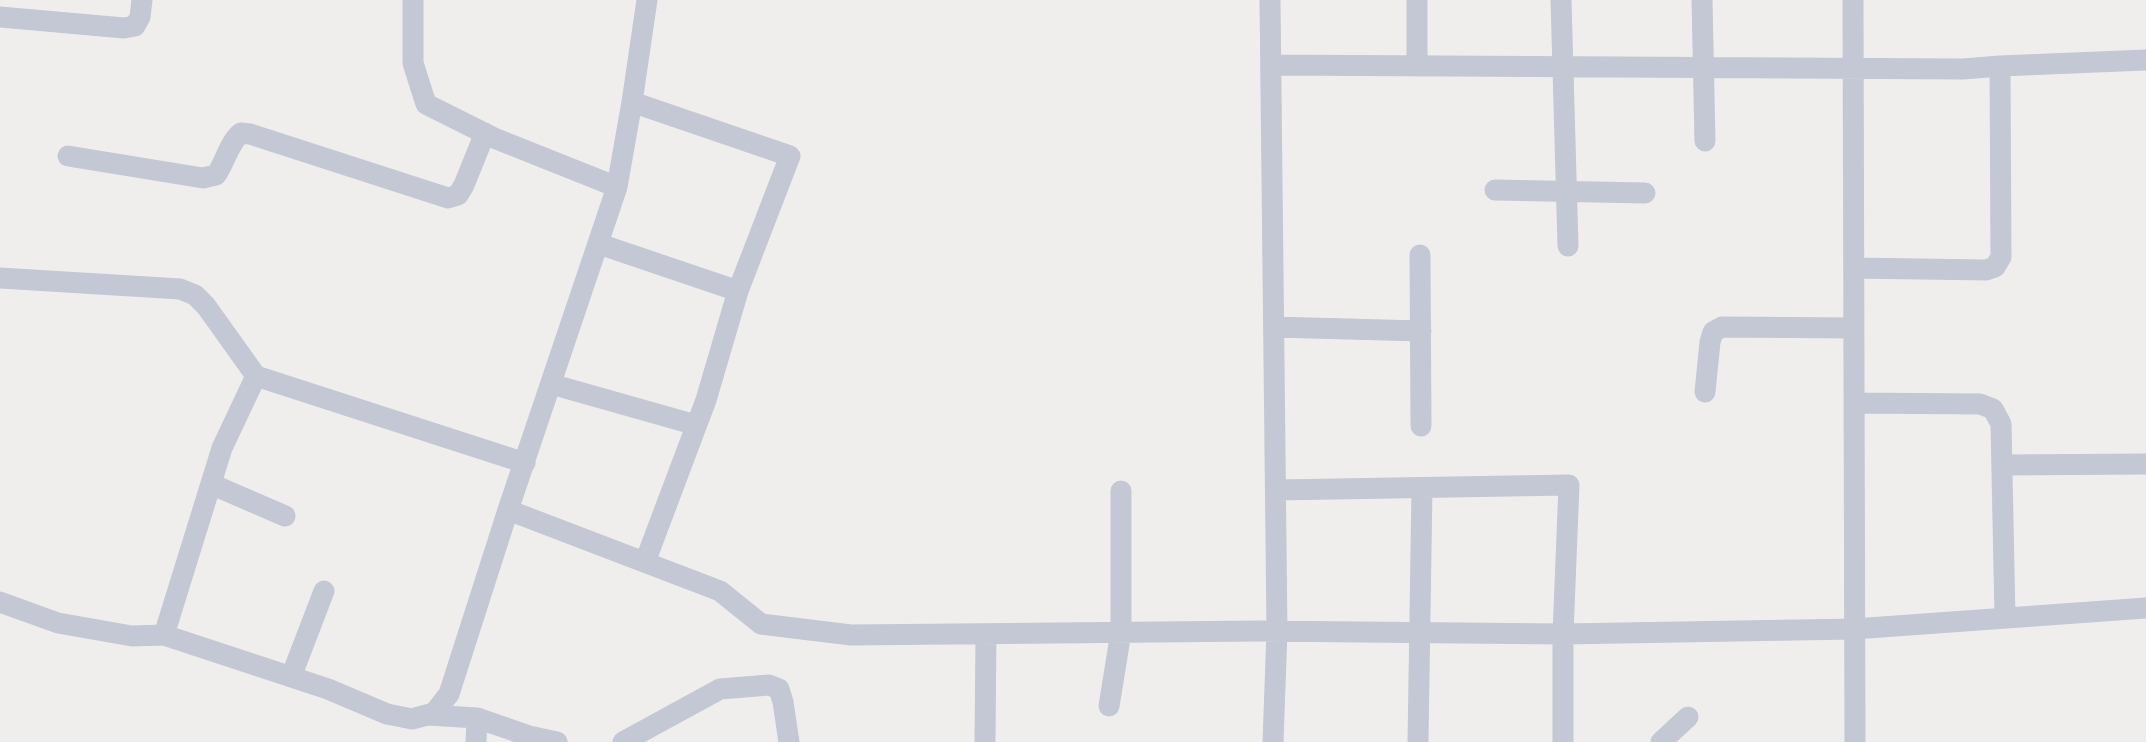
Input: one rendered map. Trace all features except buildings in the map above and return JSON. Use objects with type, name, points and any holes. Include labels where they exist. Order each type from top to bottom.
[{"type":"street","points":[[0,17],[124,28],[135,26],[140,17],[142,0]]},
{"type":"street","points":[[413,0],[413,63],[426,104],[485,133],[618,187]]},
{"type":"street","points":[[0,602],[58,622],[132,636],[164,635],[328,689],[387,714],[412,719],[434,713],[449,694],[508,510],[618,187],[647,0]]},
{"type":"street","points":[[1270,0],[1277,631],[1273,742]]},
{"type":"street","points":[[1417,0],[1417,66]]},
{"type":"street","points":[[1561,0],[1568,246]]},
{"type":"street","points":[[1702,0],[1705,141]]},
{"type":"street","points":[[1853,0],[1854,629],[1856,742]]},
{"type":"street","points":[[1271,65],[1963,69],[2146,60]]},
{"type":"street","points":[[1854,268],[1986,270],[1996,267],[2001,257],[2000,66]]},
{"type":"street","points":[[632,102],[790,156],[738,291],[706,400],[645,562]]},
{"type":"street","points":[[68,156],[203,178],[216,175],[223,166],[236,137],[241,133],[250,134],[448,198],[458,195],[464,185],[485,133]]},
{"type":"street","points":[[1495,190],[1645,193]]},
{"type":"street","points":[[598,246],[608,247],[738,291]]},
{"type":"street","points":[[1420,255],[1421,426]]},
{"type":"street","points":[[0,278],[180,289],[195,295],[206,306],[256,376],[524,463]]},
{"type":"street","points":[[1274,327],[1420,331]]},
{"type":"street","points":[[1705,392],[1710,342],[1713,332],[1722,327],[1854,328]]},
{"type":"street","points":[[164,635],[222,448],[256,376]]},
{"type":"street","points":[[551,384],[696,425]]},
{"type":"street","points":[[1854,403],[1980,404],[1993,409],[2001,424],[2005,618]]},
{"type":"street","points":[[2002,465],[2146,464]]},
{"type":"street","points":[[211,484],[285,516]]},
{"type":"street","points":[[1276,490],[1569,485],[1563,634],[1563,742]]},
{"type":"street","points":[[1418,742],[1418,633],[1422,488]]},
{"type":"street","points":[[1109,706],[1121,632],[1121,491]]},
{"type":"street","points":[[508,510],[720,591],[761,624],[851,636],[1277,631],[1563,634],[1854,629],[2146,608]]},
{"type":"street","points":[[291,677],[324,591]]},
{"type":"street","points":[[984,742],[986,634]]},
{"type":"street","points":[[623,742],[720,689],[769,685],[779,689],[783,702],[789,742]]},
{"type":"street","points":[[428,715],[477,718],[530,739],[557,742]]},
{"type":"street","points":[[1661,742],[1688,717]]},
{"type":"street","points":[[476,742],[477,718]]}]
